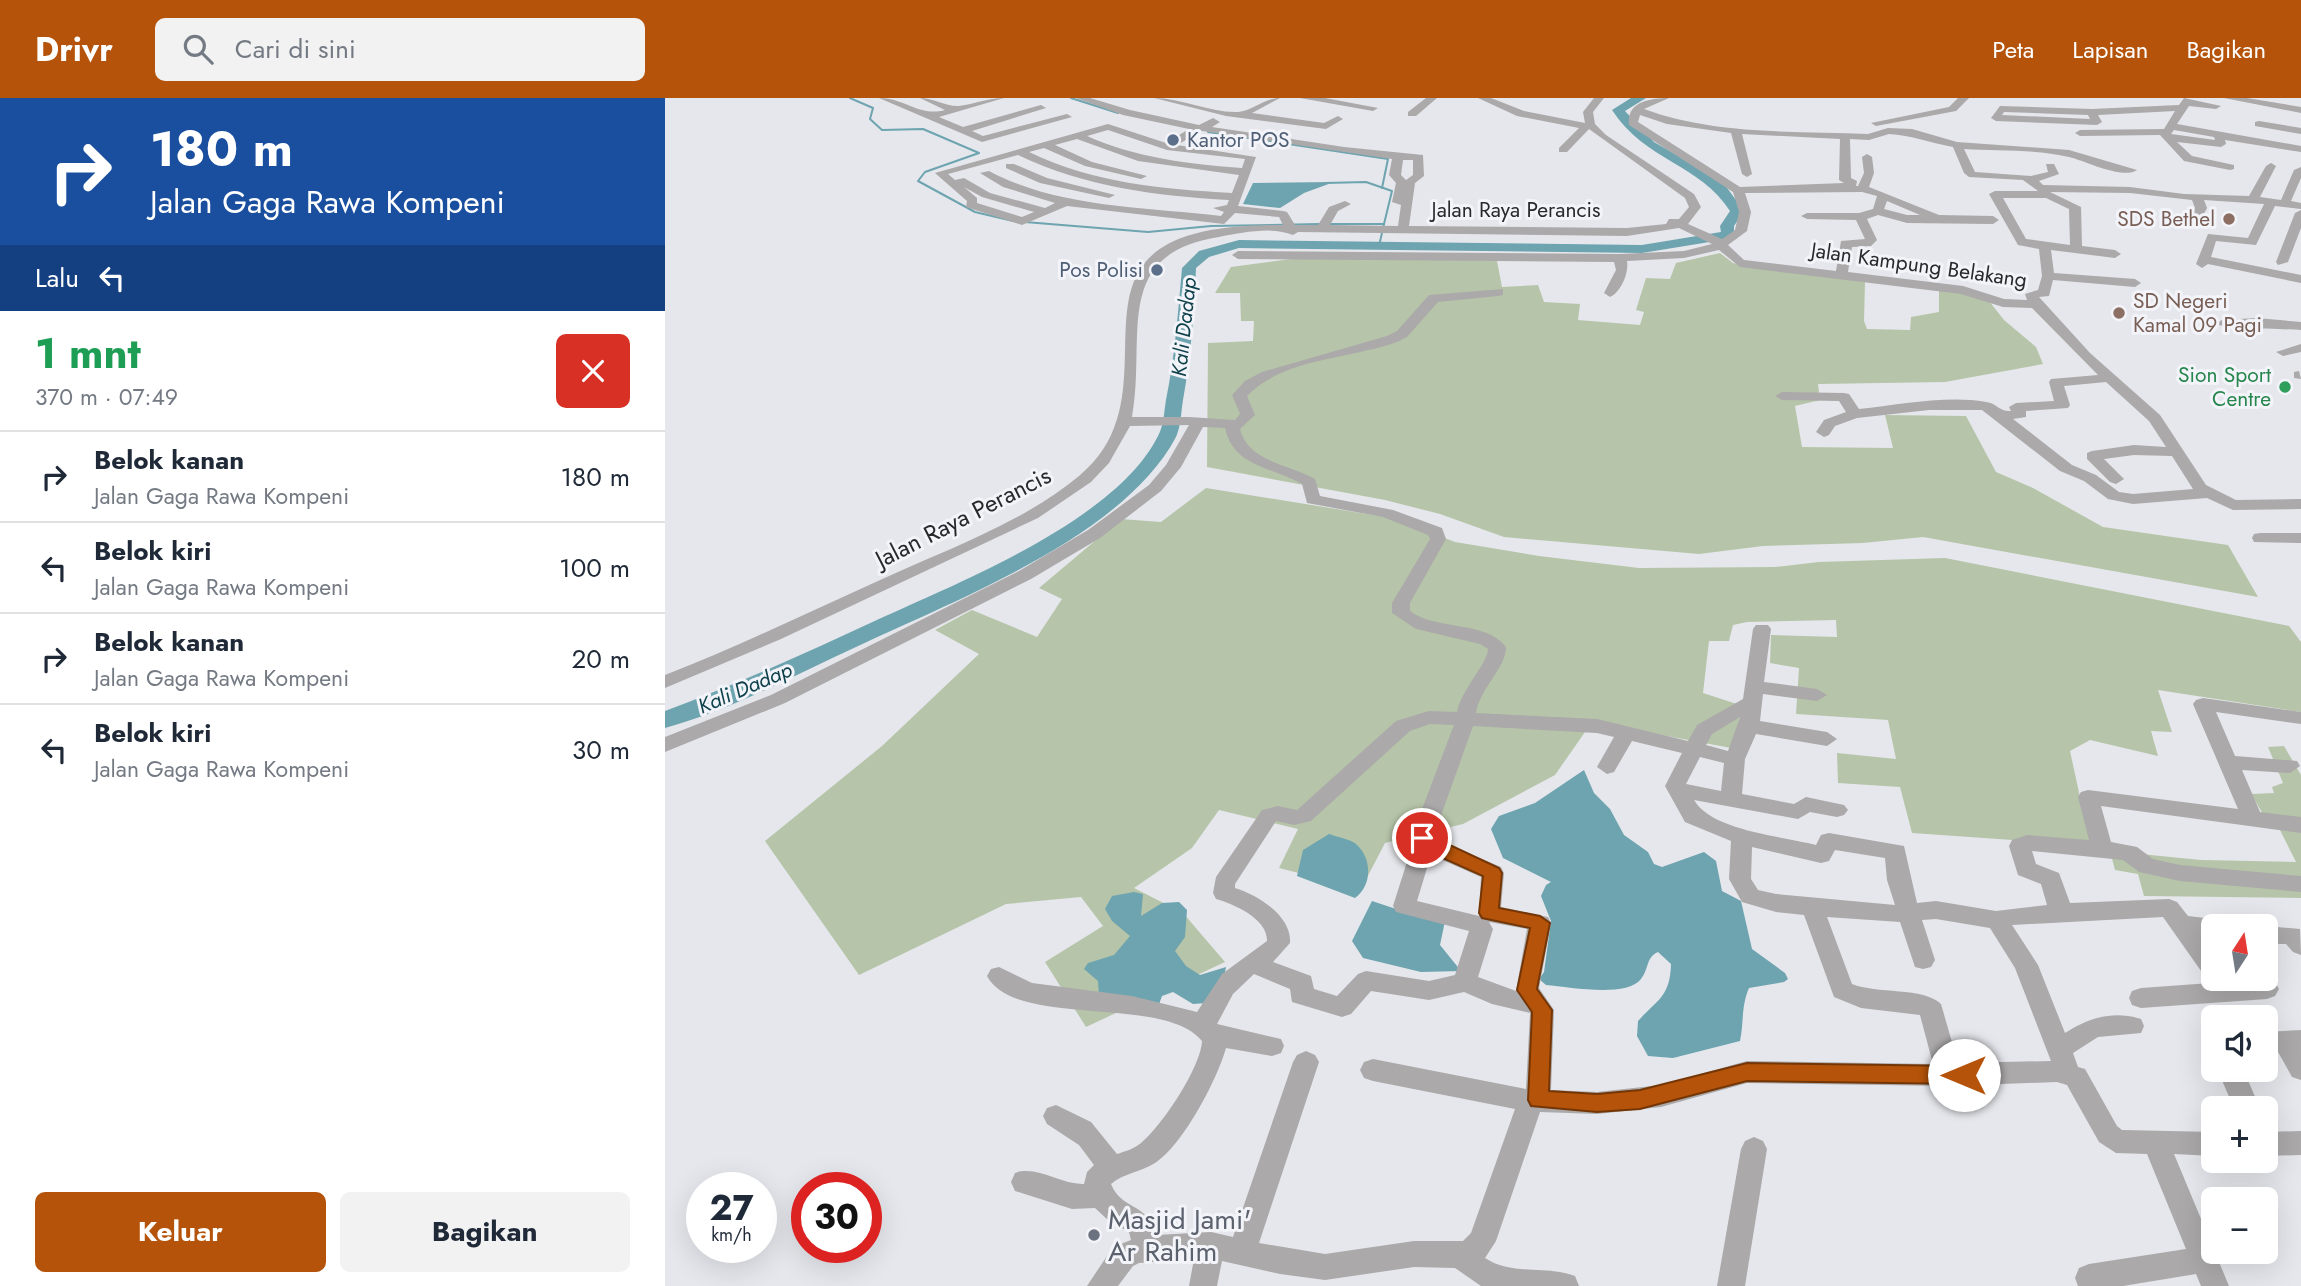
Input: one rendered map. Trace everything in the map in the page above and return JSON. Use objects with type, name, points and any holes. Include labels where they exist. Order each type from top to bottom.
[{"type":"street","points":[[884,98],[985,139],[1067,117]]},
{"type":"street","points":[[925,98],[955,110]]},
{"type":"street","points":[[966,98],[979,103]]},
{"type":"street","points":[[929,117],[999,98]]},
{"type":"street","points":[[1081,98],[1115,110],[1391,156],[1419,157],[1418,176],[1410,183],[1389,230]]},
{"type":"street","points":[[1160,98],[1197,100],[1206,124]]},
{"type":"street","points":[[1206,124],[1241,115],[1275,98]]},
{"type":"street","points":[[1305,98],[1373,108]]},
{"type":"street","points":[[1412,114],[1432,98]]},
{"type":"street","points":[[1483,98],[1513,111],[1588,127],[1690,195],[1695,203],[1693,214],[1675,222]]},
{"type":"street","points":[[1588,127],[1582,112],[1592,98]]},
{"type":"street","points":[[1563,150],[1588,127],[1588,112],[1599,98]]},
{"type":"street","points":[[1664,98],[1649,101],[1637,110],[1633,123],[1737,190],[1862,189],[1882,194],[1937,218]]},
{"type":"street","points":[[1860,135],[1952,109],[1964,98]]},
{"type":"street","points":[[2229,98],[2299,109]]},
{"type":"street","points":[[2292,98],[2299,109]]},
{"type":"street","points":[[2072,100],[2079,111],[2092,122]]},
{"type":"street","points":[[944,124],[1023,101],[1080,121]]},
{"type":"street","points":[[1104,183],[1182,138],[1199,132],[1237,102]]},
{"type":"street","points":[[2239,112],[2248,102]]},
{"type":"street","points":[[962,131],[1041,108]]},
{"type":"street","points":[[1912,132],[1913,118],[1948,120],[1952,109]]},
{"type":"street","points":[[2079,111],[2000,109],[1995,117],[2092,122],[2177,117],[2221,144],[2220,135],[2301,149]]},
{"type":"street","points":[[1637,110],[1667,121],[1736,131],[1874,137],[1888,131],[1912,132],[1930,140],[1957,145],[2070,153],[2106,166],[2132,170]]},
{"type":"street","points":[[2024,130],[2092,122],[2177,117],[2213,110]]},
{"type":"street","points":[[1241,115],[1327,126],[1339,120],[1291,112],[1277,119]]},
{"type":"street","points":[[2252,114],[2301,122]]},
{"type":"street","points":[[2177,117],[2177,147],[2230,161]]},
{"type":"street","points":[[985,173],[1024,191],[1065,202],[1157,215],[1220,220],[1226,219],[1251,157],[1167,147],[1112,127],[941,172],[986,195],[1046,212],[1080,217]]},
{"type":"street","points":[[2301,131],[2259,129],[2301,140]]},
{"type":"street","points":[[1703,168],[1746,173],[1736,131]]},
{"type":"street","points":[[1077,135],[1107,149],[1145,160],[1245,172]]},
{"type":"street","points":[[1737,190],[1775,184],[1851,186],[1852,182],[1845,180],[1845,136]]},
{"type":"street","points":[[1044,144],[1079,161],[1236,197],[1283,214],[1293,227]]},
{"type":"street","points":[[1957,145],[1969,173],[2031,179],[2054,174],[2050,166]]},
{"type":"street","points":[[1019,151],[1056,170],[1104,183],[1166,192],[1236,197]]},
{"type":"street","points":[[1389,230],[1402,183],[1395,175],[1391,156]]},
{"type":"street","points":[[1862,189],[1869,173],[1867,157]]},
{"type":"street","points":[[955,181],[1034,159]]},
{"type":"street","points":[[1010,166],[1044,181],[1086,192],[1153,202],[1236,197]]},
{"type":"street","points":[[2253,199],[2271,166]]},
{"type":"street","points":[[2284,203],[2299,170]]},
{"type":"street","points":[[1986,176],[2022,242],[2115,254]]},
{"type":"street","points":[[2031,179],[2041,192],[2074,206],[2076,247]]},
{"type":"street","points":[[955,181],[973,200]]},
{"type":"street","points":[[1238,255],[1428,254],[1620,258],[1675,255],[1719,244],[1741,231],[1745,212],[1737,190]]},
{"type":"street","points":[[1995,194],[2130,190],[2153,200],[2197,197],[2284,203],[2299,220],[2282,262]]},
{"type":"street","points":[[986,195],[968,204],[1022,221],[1086,192]]},
{"type":"street","points":[[1140,213],[1166,192]]},
{"type":"street","points":[[2041,192],[2037,203],[2048,205],[2052,212],[2075,215]]},
{"type":"street","points":[[1878,211],[1882,194]]},
{"type":"street","points":[[2197,197],[2201,208],[2197,217]]},
{"type":"street","points":[[2250,249],[2271,202]]},
{"type":"street","points":[[1323,226],[1333,209],[1345,204]]},
{"type":"street","points":[[1807,216],[1860,217],[1878,211],[1907,219],[1993,220]]},
{"type":"street","points":[[1145,226],[1157,215]]},
{"type":"street","points":[[1842,277],[1842,261],[1847,254],[1845,244],[1867,243],[1871,240],[1860,217]]},
{"type":"street","name":"Jalan Raya Perancis","points":[[665,682],[939,560],[1049,504],[1082,481],[1103,460],[1123,422],[1132,374],[1129,318],[1133,298],[1147,265],[1168,250],[1221,234],[1293,227],[1432,232],[1640,230],[1675,222]]},
{"type":"street","name":"Jalan Kampung Belakang","points":[[1675,222],[1719,244],[1740,263],[1963,290],[2003,303],[2036,304],[2109,378],[2145,407],[2179,452],[2196,484],[2206,493]]},
{"type":"street","name":"Jalan Raya Perancis","points":[[1293,227],[1389,230]]},
{"type":"street","points":[[1428,254],[1432,232]]},
{"type":"street","points":[[2036,304],[2031,294],[2045,293],[2048,276],[2045,246],[2042,244]]},
{"type":"street","points":[[2301,266],[2282,262],[2250,249],[2205,256],[2301,279]]},
{"type":"street","points":[[1610,293],[1622,270],[1620,258]]},
{"type":"street","points":[[2048,276],[2135,283]]},
{"type":"street","points":[[1123,422],[1194,422],[1232,427],[1243,422],[1248,415],[1240,395],[1248,385],[1259,379],[1385,343],[1402,334],[1434,298],[1497,292]]},
{"type":"street","points":[[2223,324],[2257,322],[2301,326]]},
{"type":"street","points":[[2283,352],[2301,348]]},
{"type":"street","points":[[2003,416],[2021,414],[2016,407],[2063,405],[2056,382],[2109,378]]},
{"type":"street","points":[[1782,396],[1844,397],[1855,414]]},
{"type":"street","points":[[1824,432],[1829,423],[1855,414],[1929,406],[1983,406],[2003,416],[2066,467],[2090,478],[2114,496],[2133,499],[2206,493],[2233,505],[2297,509]]},
{"type":"street","points":[[665,744],[778,699],[1025,575],[1094,534],[1134,506],[1169,472],[1194,422]]},
{"type":"street","points":[[1232,427],[1237,444],[1246,453],[1274,469],[1305,479],[1312,492],[1387,513],[1436,532],[1438,539],[1400,609],[1404,616],[1414,621],[1474,636],[1497,647],[1497,657],[1485,671],[1470,697],[1466,718],[1425,829],[1424,842],[1404,906],[1479,925],[1481,929],[1465,981],[1449,990],[1422,991],[1366,981],[1342,1007],[1301,995],[1303,984],[1253,963]]},
{"type":"street","points":[[2116,479],[2093,455],[2134,450],[2179,452]]},
{"type":"street","points":[[2260,538],[2301,538]]},
{"type":"street","points":[[1708,824],[1722,797],[1749,726],[1762,629]]},
{"type":"street","points":[[1817,695],[1753,695],[1704,730],[1676,780],[1678,790],[1693,817],[1742,838],[1784,844],[1821,855],[1829,841],[1895,851],[1898,880],[1923,960]]},
{"type":"street","points":[[2253,820],[2202,706],[2210,703],[2301,718]]},
{"type":"street","points":[[1148,1249],[1140,1224],[1122,1216],[1099,1195],[1097,1181],[1111,1169],[1143,1156],[1164,1136],[1203,1073],[1214,1044],[1210,1030],[1211,1011],[1231,983],[1253,963],[1276,948],[1277,928],[1250,901],[1224,893],[1222,888],[1269,815],[1277,812],[1295,818],[1303,816],[1352,770],[1377,753],[1403,726],[1429,717],[1597,726],[1735,759]]},
{"type":"street","points":[[1749,726],[1827,738]]},
{"type":"street","points":[[1607,767],[1627,732]]},
{"type":"street","points":[[2227,762],[2290,766]]},
{"type":"street","points":[[1678,790],[1798,812],[1806,804],[1837,810]]},
{"type":"street","points":[[2103,848],[2088,797],[2299,829]]},
{"type":"street","points":[[1742,838],[1740,879],[1750,896],[1762,901],[1868,913],[1960,912],[2000,921],[2013,916],[2061,912],[2169,908],[2201,952]]},
{"type":"street","points":[[1101,1286],[1123,1256],[1148,1249],[1211,1245],[1243,1250],[1280,1261],[1325,1267],[1414,1254],[1462,1255],[1473,1251],[1482,1241],[1528,1108],[1536,1100],[1542,1017],[1539,1005],[1527,990],[1540,923],[1489,913],[1493,873],[1424,842]]},
{"type":"street","points":[[2061,912],[2051,878],[2026,869],[2020,846],[2027,843],[2103,848],[2129,853],[2147,866],[2180,873],[2301,884]]},
{"type":"street","points":[[1812,906],[1842,990],[1861,998],[1927,1006],[1932,1011],[1948,1075]]},
{"type":"street","points":[[2000,921],[2026,965],[2063,1061],[2081,1083],[2108,1134],[2116,1141],[2157,1145],[2201,1144]]},
{"type":"street","points":[[2182,925],[2201,926]]},
{"type":"street","points":[[2279,935],[2292,935],[2301,946]]},
{"type":"street","points":[[999,976],[1030,993],[1127,1004],[1272,1046]]},
{"type":"street","points":[[1465,981],[1482,993],[1499,999],[1539,1005]]},
{"type":"street","points":[[2141,998],[2201,984]]},
{"type":"street","points":[[1373,1070],[1536,1100],[1597,1103],[1640,1100],[1747,1072],[1948,1075],[2063,1061],[2094,1027],[2132,1026]]},
{"type":"street","points":[[2284,1041],[2301,1069]]},
{"type":"street","points":[[1243,1250],[1306,1062]]},
{"type":"street","points":[[1056,1116],[1086,1132],[1099,1146],[1111,1169]]},
{"type":"street","points":[[2278,1144],[2301,1143]]},
{"type":"street","points":[[2157,1145],[2201,1252]]},
{"type":"street","points":[[1731,1286],[1755,1149]]},
{"type":"street","points":[[1025,1182],[1072,1197],[1099,1195]]},
{"type":"street","points":[[1203,1286],[1211,1245]]},
{"type":"street","points":[[1462,1255],[1470,1267],[1481,1274],[1502,1280],[1565,1286]]},
{"type":"street","points":[[2089,1278],[2201,1259]]},
{"type":"street","points":[[2206,1264],[2215,1286]]},
{"type":"green space","points":[[1720,253],[1733,263],[1865,282],[1864,321],[1867,329],[1910,330],[1911,317],[1939,312],[1939,290],[1969,294],[1989,301],[2004,320],[2036,347],[2043,364],[1945,382],[1818,384],[1820,400],[1795,406],[1802,447],[1893,448],[1885,415],[1966,416],[1996,472],[2033,488],[2103,527],[2228,545],[2258,597],[1923,537],[1863,543],[1763,546],[1699,554],[1504,537],[1440,514],[1385,500],[1207,467],[1208,343],[1253,341],[1254,321],[1241,321],[1240,293],[1215,293],[1231,267],[1322,255],[1497,261],[1502,287],[1538,285],[1544,302],[1580,304],[1578,320],[1640,325],[1644,312],[1636,310],[1646,278],[1670,279],[1676,263]]},
{"type":"green space","points":[[1206,488],[1392,518],[1455,542],[1539,556],[1639,568],[1775,567],[1819,562],[1945,558],[2289,626],[2301,642],[2301,712],[2158,690],[2172,732],[2151,731],[2158,756],[2090,740],[2070,751],[2080,797],[2099,846],[1912,833],[1900,787],[1838,783],[1837,753],[1896,759],[1888,720],[1796,714],[1799,668],[1770,663],[1771,635],[1837,637],[1836,620],[1747,622],[1733,625],[1729,641],[1709,641],[1703,693],[1743,706],[1731,748],[1592,722],[1555,775],[1463,824],[1385,843],[1361,889],[1279,868],[1298,829],[1219,810],[1192,848],[1134,888],[1183,913],[1225,962],[1086,1027],[1045,962],[1103,926],[1081,897],[1006,904],[859,975],[765,841],[882,746],[979,654],[935,630],[972,610],[1037,637],[1062,599],[1039,588],[1121,519],[1161,522]]},
{"type":"green space","points":[[2284,746],[2301,775],[2301,898],[2144,896],[2138,874],[2115,870],[2110,851],[2201,860],[2296,862],[2276,822],[2263,814],[2251,794],[2274,793],[2272,787],[2283,783],[2268,747]]},
{"type":"water","points":[[1334,182],[1304,193],[1280,208],[1243,204],[1253,183]]},
{"type":"water","points":[[1584,770],[1594,793],[1610,809],[1624,835],[1648,852],[1654,864],[1662,867],[1704,852],[1716,861],[1722,891],[1741,901],[1752,949],[1785,973],[1788,979],[1784,982],[1749,988],[1740,1041],[1673,1058],[1648,1056],[1637,1036],[1638,1021],[1662,997],[1670,975],[1671,964],[1658,952],[1649,960],[1641,979],[1634,985],[1623,988],[1569,988],[1546,985],[1539,979],[1544,972],[1551,921],[1541,896],[1546,885],[1551,882],[1503,858],[1491,829],[1499,816],[1535,803]]},
{"type":"water","points":[[1329,834],[1353,842],[1365,857],[1367,879],[1361,893],[1355,898],[1297,876],[1303,850]]},
{"type":"water","points":[[1134,892],[1143,894],[1141,916],[1162,903],[1179,902],[1187,910],[1185,937],[1175,951],[1186,966],[1200,975],[1226,967],[1223,983],[1207,1003],[1193,1004],[1173,992],[1162,996],[1158,1007],[1099,996],[1098,981],[1084,969],[1088,963],[1114,955],[1130,936],[1112,921],[1105,909],[1112,896]]},
{"type":"water","points":[[1372,901],[1414,915],[1445,921],[1440,945],[1461,971],[1421,972],[1363,958],[1352,941]]},
{"type":"waterway","points":[[850,98],[873,108],[870,119],[882,130],[923,129],[979,153],[925,172],[918,181],[975,212],[1013,221]]},
{"type":"waterway","points":[[1071,98],[1118,113]]},
{"type":"waterway","name":"Kali Dadap","points":[[665,720],[803,663],[999,571],[1082,522],[1119,495],[1148,466],[1167,436],[1182,354],[1189,268],[1204,254],[1239,244],[1642,249],[1729,235],[1727,226],[1737,211],[1723,189],[1637,135],[1618,110],[1640,98]]},
{"type":"waterway","points":[[1208,132],[1388,159],[1382,188]]},
{"type":"waterway","points":[[1325,183],[1366,182],[1382,188]]},
{"type":"waterway","points":[[1382,188],[1392,191],[1384,224]]},
{"type":"waterway","points":[[1025,222],[1148,232],[1211,226],[1320,224]]},
{"type":"waterway","points":[[1328,224],[1384,224]]},
{"type":"waterway","points":[[1379,246],[1384,224]]},
{"type":"place","name":"Kantor POS","points":[[1173,140]]},
{"type":"place","name":"SDS Bethel","points":[[2229,219]]},
{"type":"place","name":"Pos Polisi","points":[[1157,270]]},
{"type":"place","name":"SD Negeri Kamal 09 Pagi","points":[[2119,313]]},
{"type":"place","name":"Sion Sport Centre","points":[[2285,387]]},
{"type":"place","name":"Masjid Jami' Ar Rahim","points":[[1094,1235]]},
{"type":"route","points":[[1422,838],[1424,842],[1495,875],[1487,909],[1489,913],[1540,923],[1527,984],[1528,994],[1542,1010],[1538,1100],[1597,1103],[1640,1100],[1747,1072],[1964,1075]]}]
